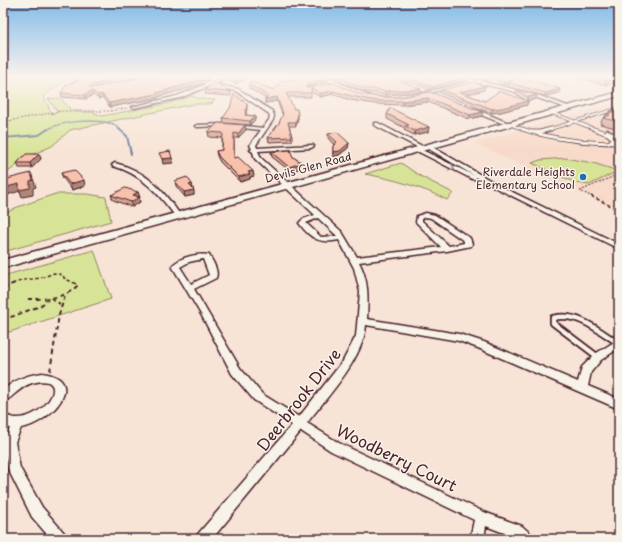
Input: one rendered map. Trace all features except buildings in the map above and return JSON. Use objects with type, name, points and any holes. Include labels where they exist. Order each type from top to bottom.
[{"type":"main road","name":"Devils Glen Road","points":[[3,264],[590,102]]},
{"type":"street","points":[[134,107],[155,102]]},
{"type":"street","points":[[257,102],[266,108],[272,116],[253,145],[253,150],[311,146]]},
{"type":"street","points":[[554,102],[570,108]]},
{"type":"street","points":[[465,107],[509,124]]},
{"type":"street","points":[[376,124],[619,247]]},
{"type":"street","points":[[198,126],[224,125],[263,129]]},
{"type":"street","points":[[423,148],[449,166],[498,187]]},
{"type":"street","name":"Deerbrook Drive","points":[[203,539],[300,424],[347,364],[361,336],[364,292],[358,268],[354,260],[341,238],[258,159],[253,150]]},
{"type":"street","points":[[115,165],[127,167],[152,183],[165,196],[178,216]]},
{"type":"street","points":[[354,260],[447,249],[468,244],[467,240],[433,216],[426,215],[419,217],[419,222],[447,249]]},
{"type":"street","points":[[319,216],[305,220],[302,223],[319,240],[326,241],[341,238]]},
{"type":"street","name":"Woodberry Court","points":[[189,288],[236,371],[258,397],[335,447],[481,517],[517,531],[526,539]]},
{"type":"street","points":[[362,321],[459,338],[481,345],[619,404]]},
{"type":"street","points":[[582,388],[586,370],[598,357],[618,343]]},
{"type":"street","points":[[3,398],[11,389],[20,383],[30,379],[42,377],[50,378],[56,382],[59,389],[56,401],[40,416],[29,421],[18,423],[6,422],[3,419]]},
{"type":"street","points":[[18,423],[9,442],[14,469],[37,512],[60,539]]},
{"type":"street","points":[[477,539],[481,517]]},
{"type":"lane","points":[[532,132],[540,132],[619,108]]},
{"type":"lane","points":[[552,113],[574,122],[604,131],[614,139],[607,144]]},
{"type":"lane","points":[[579,120],[619,137]]},
{"type":"lane","points":[[509,124],[540,136],[607,144],[619,143]]},
{"type":"lane","points":[[598,357],[553,323],[553,318],[561,315],[584,322],[618,343]]},
{"type":"path","points":[[3,122],[61,111],[110,111],[134,107]]},
{"type":"path","points":[[619,174],[580,191],[619,210]]},
{"type":"path","points":[[3,288],[24,280],[41,278],[54,273],[63,275],[64,278],[75,283],[77,286],[74,291],[50,299],[28,299]]},
{"type":"path","points":[[50,378],[56,325],[60,304],[65,295]]},
{"type":"path","points":[[50,299],[60,304]]},
{"type":"path","points":[[3,320],[40,306],[50,299]]},
{"type":"shaded area","name":"Riverdale Heights Elementary School","points":[[619,102],[619,211],[474,143]]},
{"type":"green space","points":[[3,102],[46,102],[52,114],[58,112],[51,102],[64,102],[73,112],[92,112],[102,116],[172,102],[213,102],[211,104],[193,104],[70,130],[52,146],[27,157],[3,176]]},
{"type":"green space","points":[[565,158],[593,163],[618,171],[589,185],[576,183],[532,163],[540,160]]},
{"type":"green space","points":[[401,163],[420,176],[453,193],[447,200],[428,191],[407,184],[365,174]]},
{"type":"green space","points":[[55,194],[87,194],[106,197],[111,221],[3,252],[3,215],[15,208]]},
{"type":"green space","points":[[94,250],[111,299],[3,334],[3,276]]},
{"type":"waterway","points":[[47,130],[61,124],[79,121],[106,122],[113,124],[119,129]]},
{"type":"waterway","points":[[3,138],[39,135],[48,129]]},
{"type":"waterway","points":[[119,129],[127,136],[131,154]]},
{"type":"place","name":"Riverdale Heights Elementary School","points":[[583,177]]}]
